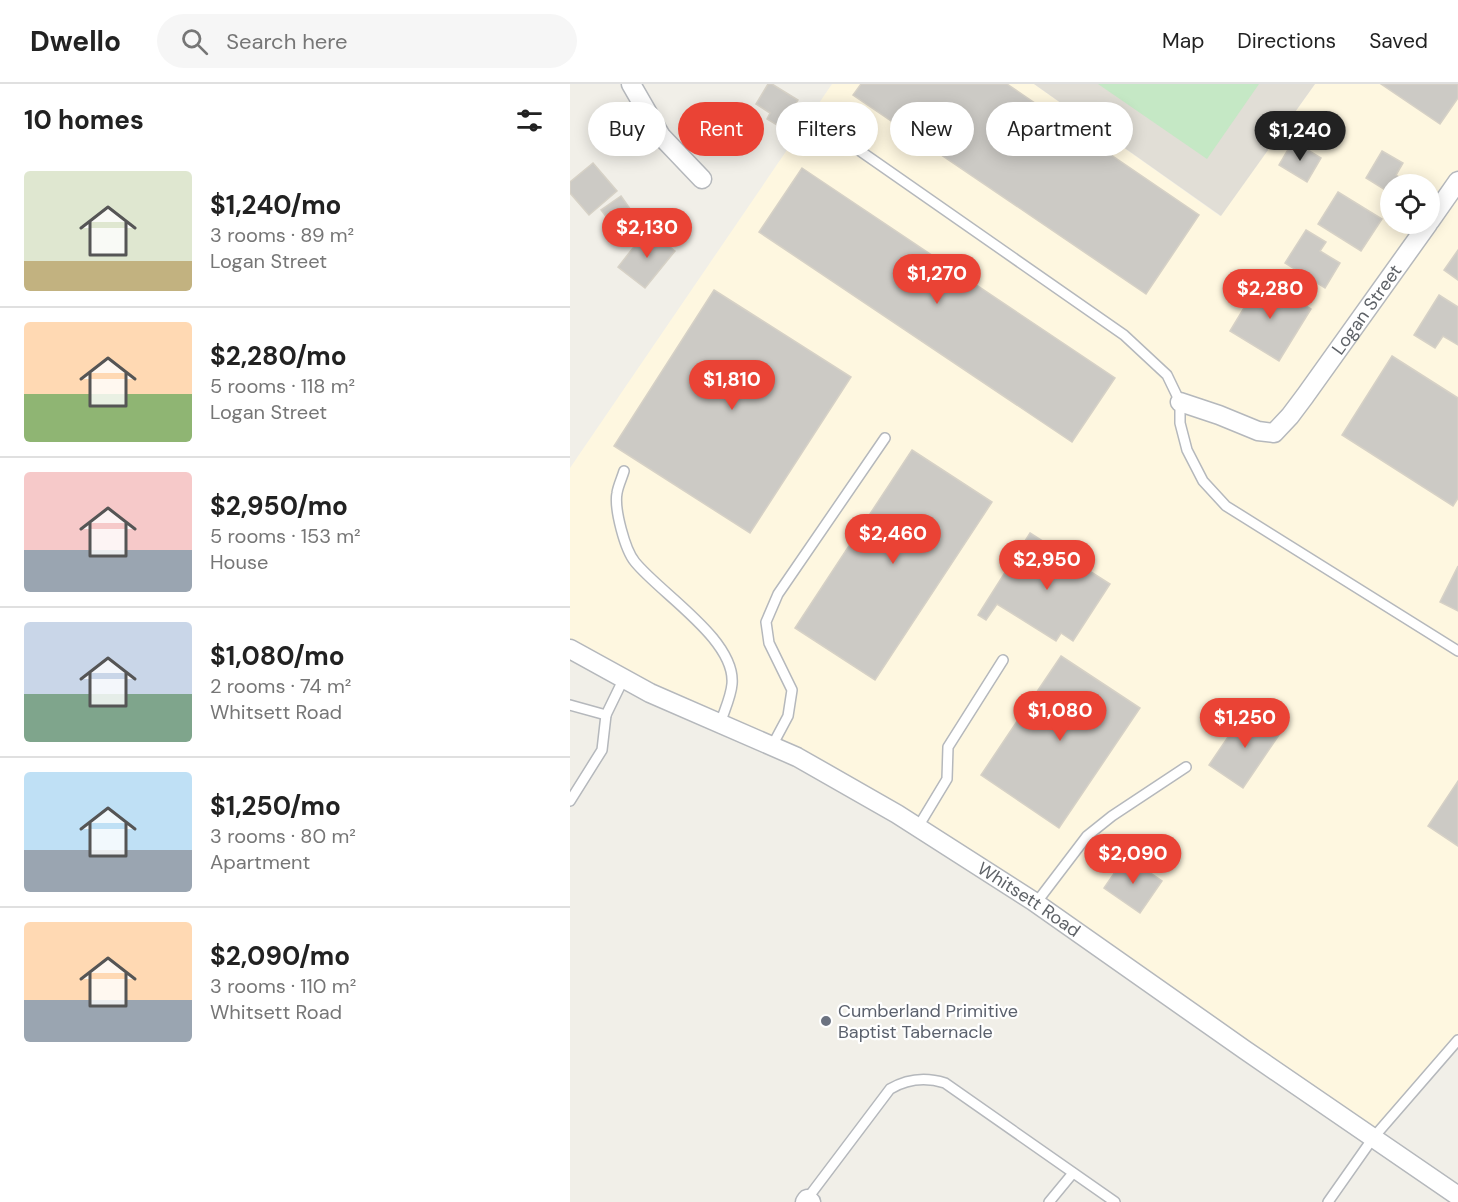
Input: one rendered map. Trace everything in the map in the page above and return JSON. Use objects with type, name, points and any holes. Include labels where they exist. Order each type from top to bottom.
[{"type":"street","points":[[631,84],[661,136],[702,179]]},
{"type":"street","name":"Logan Street","points":[[1440,206],[1458,181]]},
{"type":"street","name":"Logan Street","points":[[1180,402],[1258,431],[1274,433],[1305,396],[1420,234]]},
{"type":"street","name":"Whitsett Road","points":[[570,649],[650,693],[797,757],[897,814],[1036,903],[1235,1044],[1458,1196]]},
{"type":"lane","points":[[867,156],[1124,335],[1167,375],[1180,402],[1180,423],[1187,450],[1203,481],[1226,506],[1458,651]]},
{"type":"lane","points":[[772,746],[788,716],[792,690],[769,644],[766,622],[778,594],[885,438]]},
{"type":"lane","points":[[624,471],[617,492],[616,509],[634,561],[713,638],[728,662],[732,683],[720,724]]},
{"type":"lane","points":[[918,827],[947,779],[948,747],[1003,660]]},
{"type":"lane","points":[[570,801],[602,750],[606,714],[624,678]]},
{"type":"lane","points":[[570,705],[606,714]]},
{"type":"lane","points":[[1036,903],[1087,836],[1112,816],[1186,766]]},
{"type":"lane","points":[[1328,1202],[1373,1138],[1458,1040]]},
{"type":"lane","points":[[808,1201],[890,1089],[910,1080],[935,1080],[945,1083],[1114,1202]]},
{"type":"lane","points":[[1049,1202],[1072,1173]]},
{"type":"shaded area","points":[[832,84],[1034,84],[1059,102],[986,102],[986,156],[1133,154],[1220,216],[1315,84],[1458,84],[1458,1046],[1373,1138],[897,814],[570,649],[570,468],[783,156],[878,156],[878,102],[820,102]]},
{"type":"shaded area","points":[[1034,84],[1315,84],[1221,216],[1133,154],[1133,102],[1060,102]]},
{"type":"green space","points":[[1098,84],[1259,84],[1207,159],[1133,108],[1133,102],[1124,102]]},
{"type":"building","points":[[768,84],[772,84],[798,100],[797,102],[776,102],[776,124],[767,119],[770,113],[764,109],[764,102],[757,102]]},
{"type":"building","points":[[861,84],[1007,84],[1033,102],[986,102],[986,156],[1113,156],[1199,215],[1146,294],[943,156],[974,156],[974,102],[890,102],[890,120],[878,112],[878,102],[863,102],[853,95]]},
{"type":"building","points":[[1381,84],[1458,84],[1458,98],[1440,124]]},
{"type":"building","points":[[1293,141],[1321,158],[1307,182],[1279,165]]},
{"type":"building","points":[[1382,151],[1403,163],[1397,174],[1380,174],[1380,187],[1366,178]]},
{"type":"building","points":[[593,163],[617,191],[589,215],[570,193],[570,182]]},
{"type":"building","points":[[802,168],[1115,378],[1072,442],[759,232]]},
{"type":"building","points":[[1338,192],[1380,218],[1380,222],[1361,251],[1318,224]]},
{"type":"building","points":[[621,196],[633,213],[614,227],[601,210]]},
{"type":"building","points":[[648,229],[675,251],[645,288],[618,267]]},
{"type":"building","points":[[1306,230],[1326,242],[1320,251],[1340,263],[1325,288],[1285,263]]},
{"type":"building","points":[[1458,250],[1458,280],[1444,270]]},
{"type":"building","points":[[1262,278],[1311,309],[1279,361],[1230,331]]},
{"type":"building","points":[[714,290],[851,377],[750,533],[614,446]]},
{"type":"building","points":[[1439,295],[1458,307],[1458,345],[1443,336],[1435,348],[1414,335]]},
{"type":"building","points":[[1392,356],[1458,398],[1458,498],[1453,506],[1342,435]]},
{"type":"building","points":[[912,450],[992,502],[875,680],[795,628]]},
{"type":"building","points":[[1030,533],[1110,584],[1073,641],[1061,633],[1056,641],[997,604],[986,620],[978,615]]},
{"type":"building","points":[[1458,566],[1458,611],[1440,602]]},
{"type":"building","points":[[1061,656],[1140,708],[1059,828],[981,775]]},
{"type":"building","points":[[1247,709],[1281,732],[1243,788],[1209,765]]},
{"type":"building","points":[[1458,781],[1458,846],[1428,826]]},
{"type":"building","points":[[1126,856],[1162,881],[1140,913],[1104,888]]},
{"type":"place","name":"Cumberland Primitive Baptist Tabernacle","points":[[826,1021]]}]
